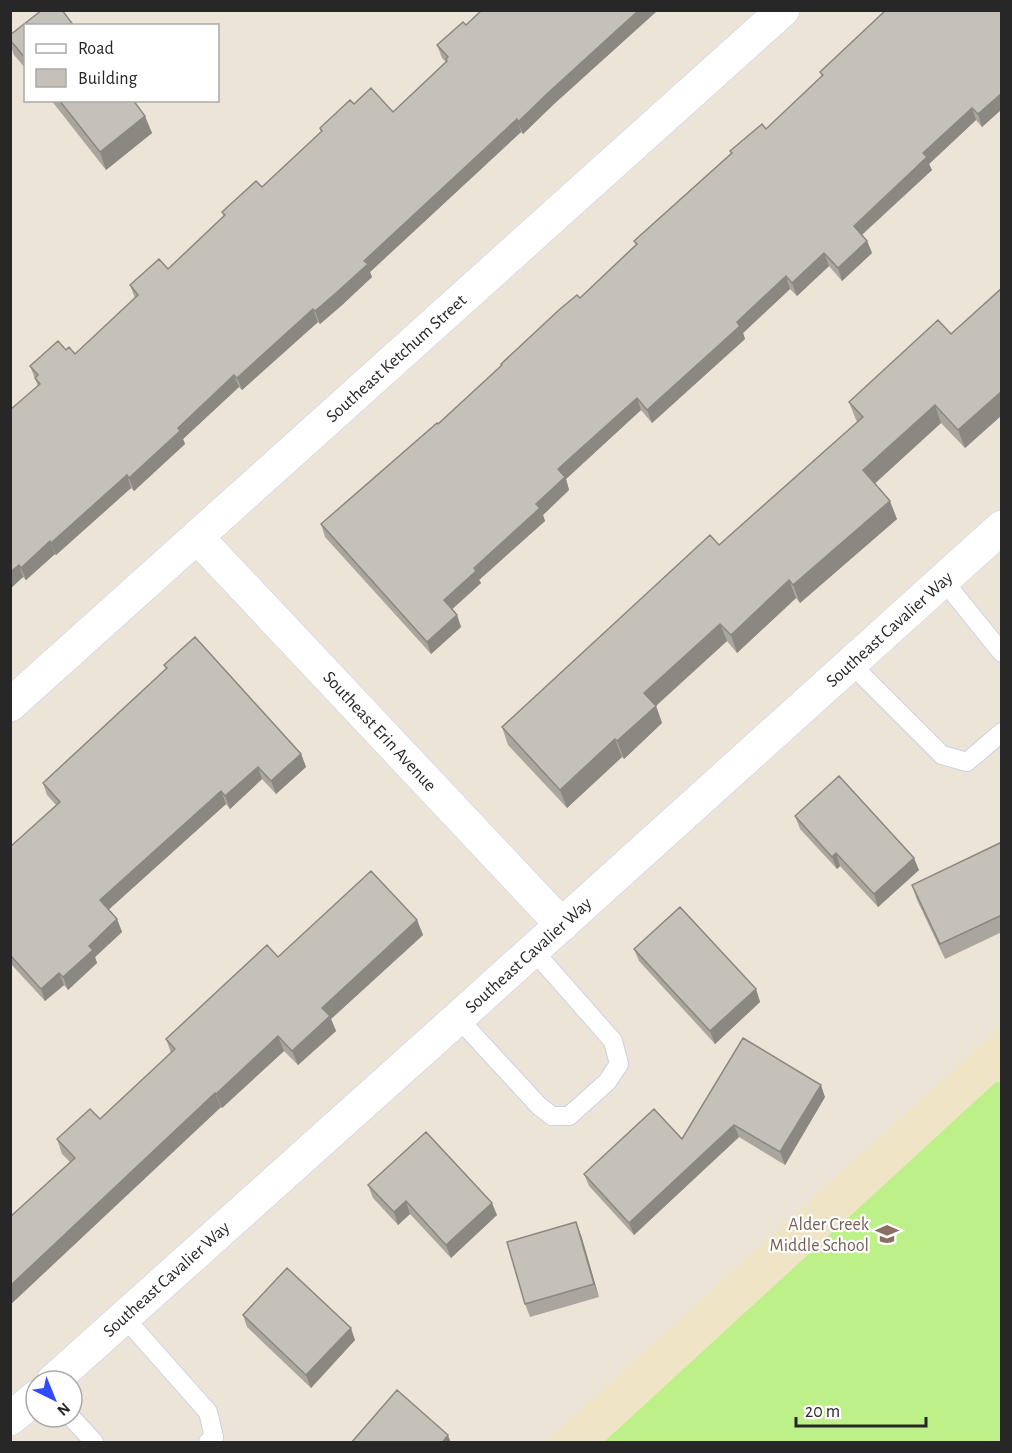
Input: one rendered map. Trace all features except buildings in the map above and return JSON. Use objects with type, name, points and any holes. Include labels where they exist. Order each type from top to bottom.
[{"type":"street","name":"Southeast Ketchum Street","points":[[10,705],[783,10]]},
{"type":"street","name":"Southeast Cavalier Way","points":[[66,1369],[1002,527]]},
{"type":"street","name":"Southeast Erin Avenue","points":[[197,537],[562,925]]},
{"type":"street","points":[[10,1419],[24,1407]]},
{"type":"lane","points":[[943,580],[1002,653]]},
{"type":"lane","points":[[851,664],[942,754],[967,762],[1002,732]]},
{"type":"lane","points":[[458,1018],[539,1106],[552,1116],[569,1116],[607,1082],[619,1064],[613,1041],[533,950]]},
{"type":"lane","points":[[124,1317],[208,1412],[214,1437],[208,1443]]},
{"type":"lane","points":[[82,1429],[94,1443]]},
{"type":"shaded area","name":"Alder Creek Middle School","points":[[1001,1026],[1001,1442],[545,1442]]},
{"type":"green space","name":"Alder Creek Middle School","points":[[996,1082],[1002,1083],[1001,1442],[604,1442]]},
{"type":"place","name":"Alder Creek Middle School","points":[[887,1234]]}]
